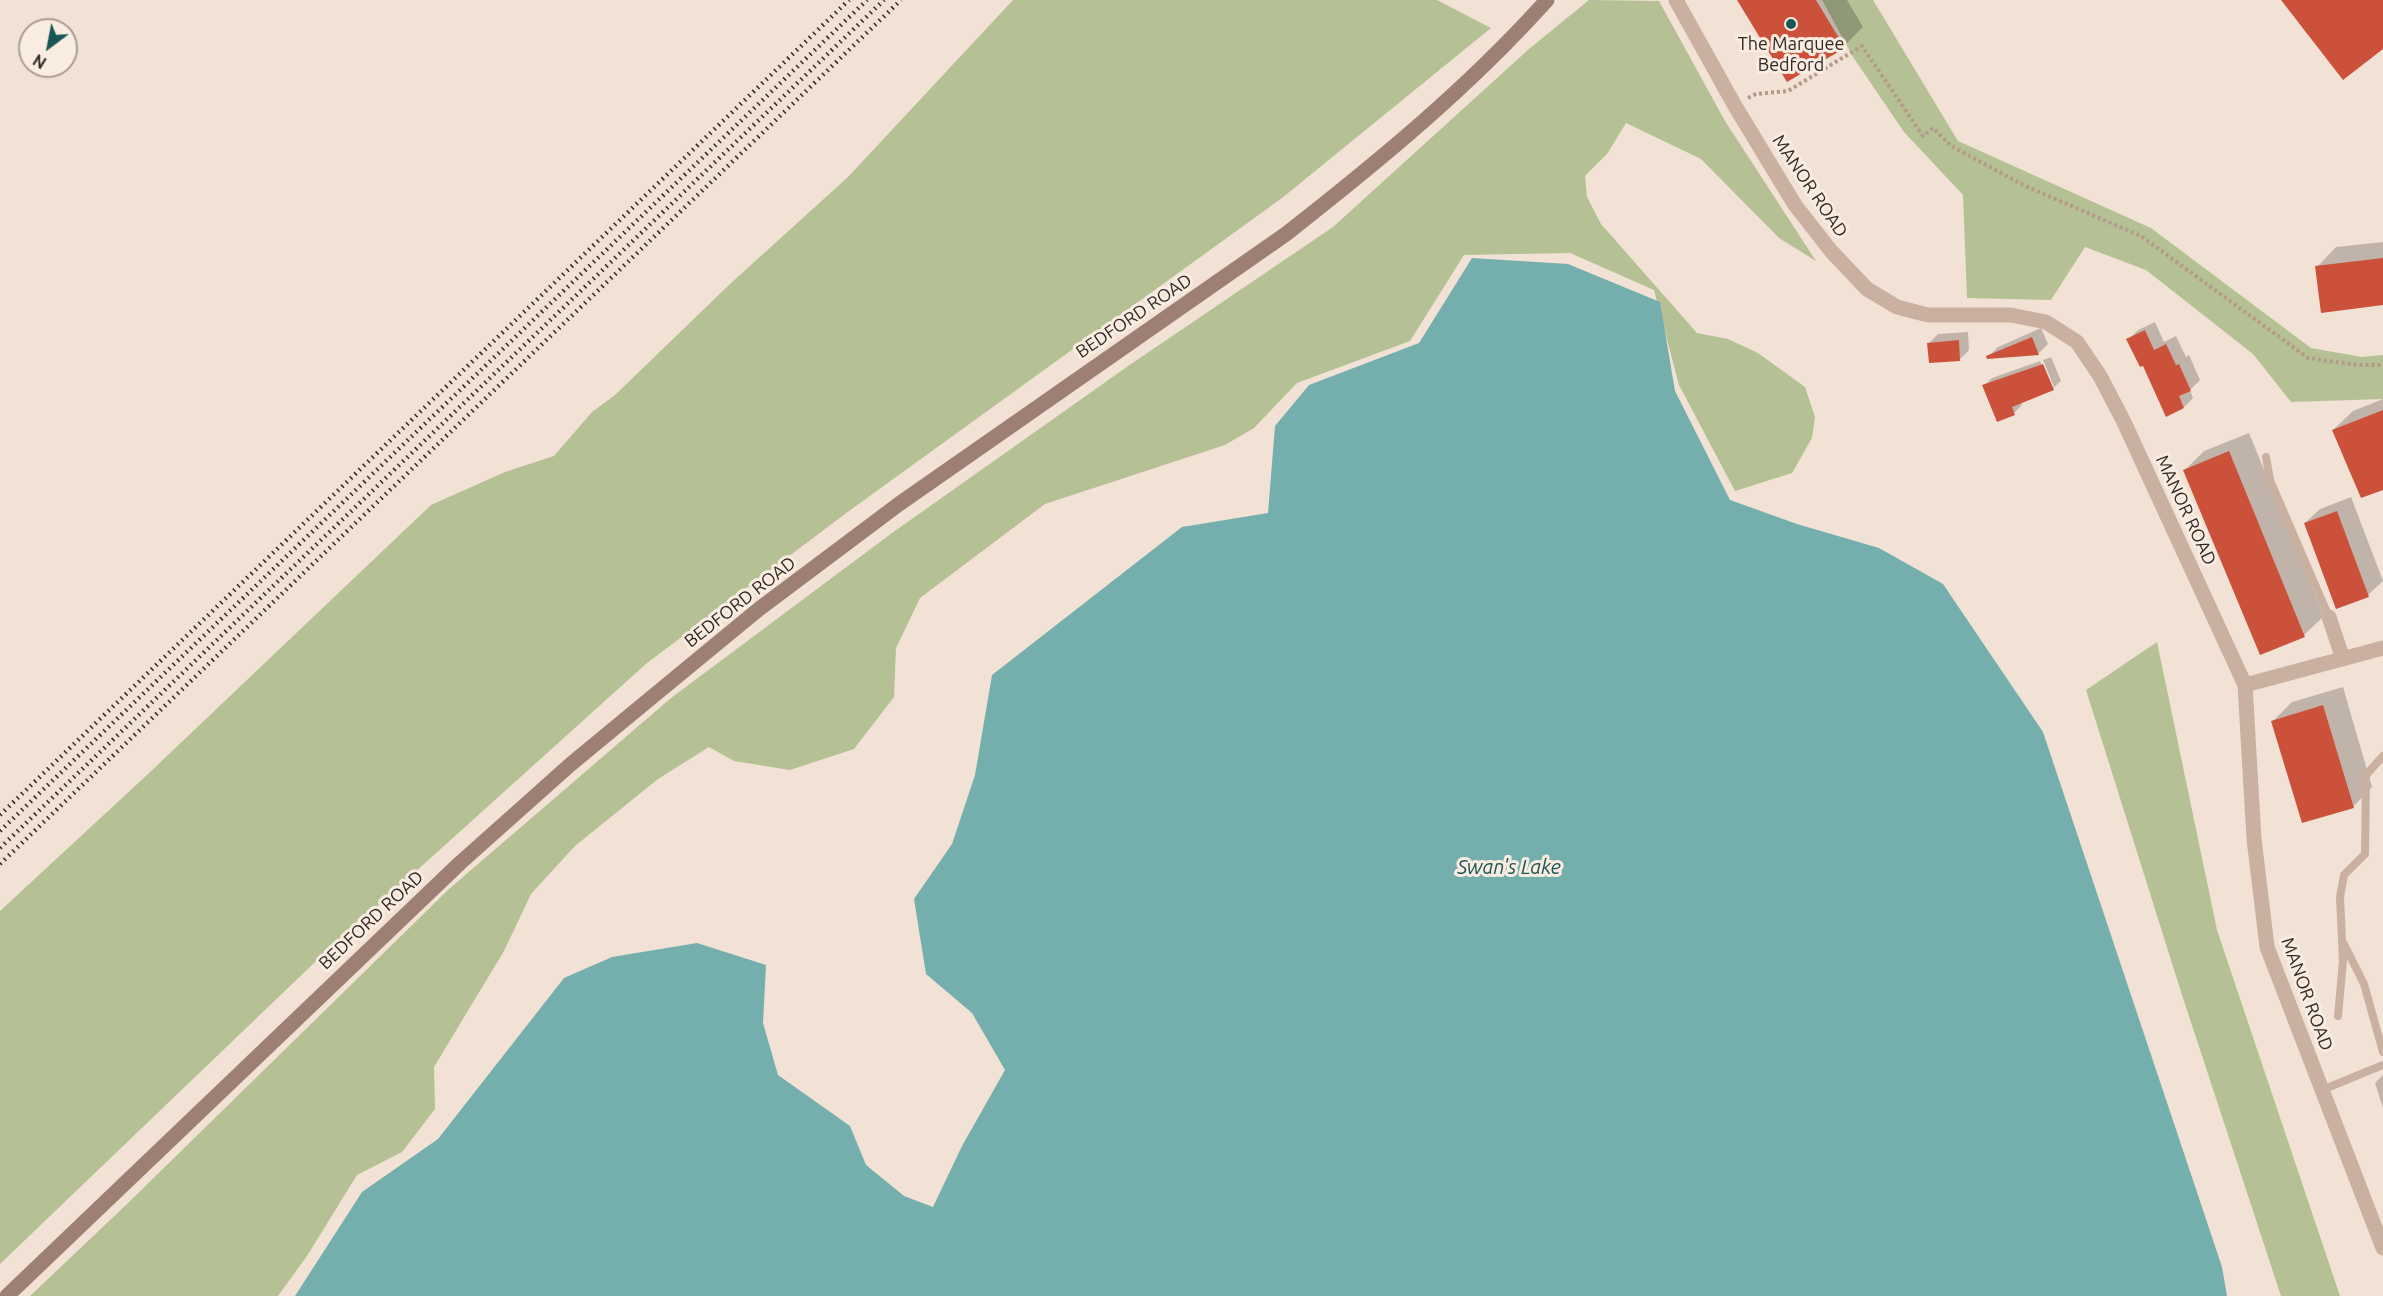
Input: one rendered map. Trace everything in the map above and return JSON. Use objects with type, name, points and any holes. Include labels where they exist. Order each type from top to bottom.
[{"type":"main road","name":"BEDFORD ROAD","points":[[7,1296],[412,908],[580,757],[759,609],[899,504],[1212,286],[1322,206],[1456,94],[1547,0]]},
{"type":"street","name":"MANOR ROAD","points":[[1676,0],[1735,106],[1795,205],[1830,251],[1867,289],[1897,307],[1929,315],[2011,315],[2046,322],[2077,342],[2100,376],[2124,422],[2245,685],[2254,839],[2267,947],[2383,1248]]},
{"type":"street","points":[[2329,617],[2343,659]]},
{"type":"street","points":[[2245,685],[2383,648]]},
{"type":"lane","points":[[2266,457],[2270,480],[2329,617]]},
{"type":"lane","points":[[2338,1016],[2343,961],[2340,897],[2344,875],[2365,854],[2366,775],[2383,756]]},
{"type":"lane","points":[[2342,941],[2364,984],[2383,1052]]},
{"type":"lane","points":[[2322,1090],[2383,1065]]},
{"type":"path","points":[[1755,94],[1788,91],[1862,46],[1923,136],[1934,128],[1951,146],[2025,186],[2141,236],[2308,358],[2357,365],[2383,365]]},
{"type":"green space","points":[[1013,0],[1437,0],[1491,28],[1282,198],[849,511],[647,663],[313,964],[0,1264],[0,911],[431,505],[505,472],[554,456],[592,412],[615,395],[730,284],[848,177]]},
{"type":"green space","points":[[1589,0],[1659,1],[1725,121],[1816,261],[1779,238],[1701,159],[1626,123],[1607,154],[1585,176],[1587,197],[1601,224],[1697,333],[1728,339],[1758,353],[1805,387],[1815,417],[1812,438],[1792,473],[1735,491],[1679,385],[1654,290],[1570,253],[1464,255],[1410,341],[1297,383],[1254,428],[1225,445],[1045,504],[920,598],[896,648],[894,697],[854,749],[790,770],[734,761],[709,747],[658,779],[575,846],[531,894],[504,951],[434,1067],[435,1109],[402,1152],[357,1175],[307,1256],[278,1296],[30,1296],[449,889],[671,698],[892,533],[1131,364],[1333,227],[1529,49]]},
{"type":"green space","points":[[1822,0],[1873,0],[1958,141],[2151,228],[2311,348],[2362,357],[2383,355],[2383,399],[2291,402],[2253,354],[2146,270],[2085,247],[2051,300],[1967,298],[1963,195],[1904,132],[1853,57]]},
{"type":"green space","points":[[2157,642],[2217,930],[2340,1296],[2281,1296],[2182,995],[2086,690]]},
{"type":"water","name":"Swan's Lake","points":[[1472,258],[1568,264],[1660,302],[1675,391],[1730,500],[1797,524],[1879,548],[1943,584],[2043,732],[2222,1267],[2227,1296],[295,1296],[362,1192],[438,1139],[564,978],[612,957],[697,943],[766,965],[763,1023],[778,1075],[850,1126],[866,1165],[904,1196],[933,1207],[962,1146],[1005,1070],[972,1013],[926,974],[914,899],[952,844],[975,775],[992,675],[1182,527],[1268,513],[1275,426],[1309,385],[1419,343]]},
{"type":"building","name":"The Marquee Bedford","points":[[1737,0],[1816,0],[1845,48],[1787,82]]},
{"type":"building","points":[[2281,0],[2383,0],[2383,49],[2343,80]]},
{"type":"building","points":[[2383,258],[2383,305],[2321,313],[2315,266]]},
{"type":"building","points":[[2145,330],[2154,350],[2166,344],[2176,365],[2179,364],[2191,391],[2179,396],[2184,408],[2166,417],[2143,366],[2140,367],[2126,339]]},
{"type":"building","points":[[2032,337],[2039,355],[1987,359],[1986,356]]},
{"type":"building","points":[[1959,340],[1960,361],[1929,363],[1927,343]]},
{"type":"building","points":[[2043,364],[2054,390],[2012,407],[2015,415],[1997,422],[1982,385]]},
{"type":"building","points":[[2383,410],[2383,490],[2361,498],[2332,430]]},
{"type":"building","points":[[2229,451],[2305,637],[2260,655],[2183,470]]},
{"type":"building","points":[[2337,511],[2369,597],[2336,609],[2304,523]]},
{"type":"building","points":[[2323,705],[2354,808],[2302,823],[2271,721]]},
{"type":"railway","points":[[0,815],[849,0]]},
{"type":"railway","points":[[0,831],[867,0]]},
{"type":"railway","points":[[0,848],[884,0]]},
{"type":"railway","points":[[0,864],[901,0]]},
{"type":"place","name":"The Marquee Bedford","points":[[1791,24]]}]
